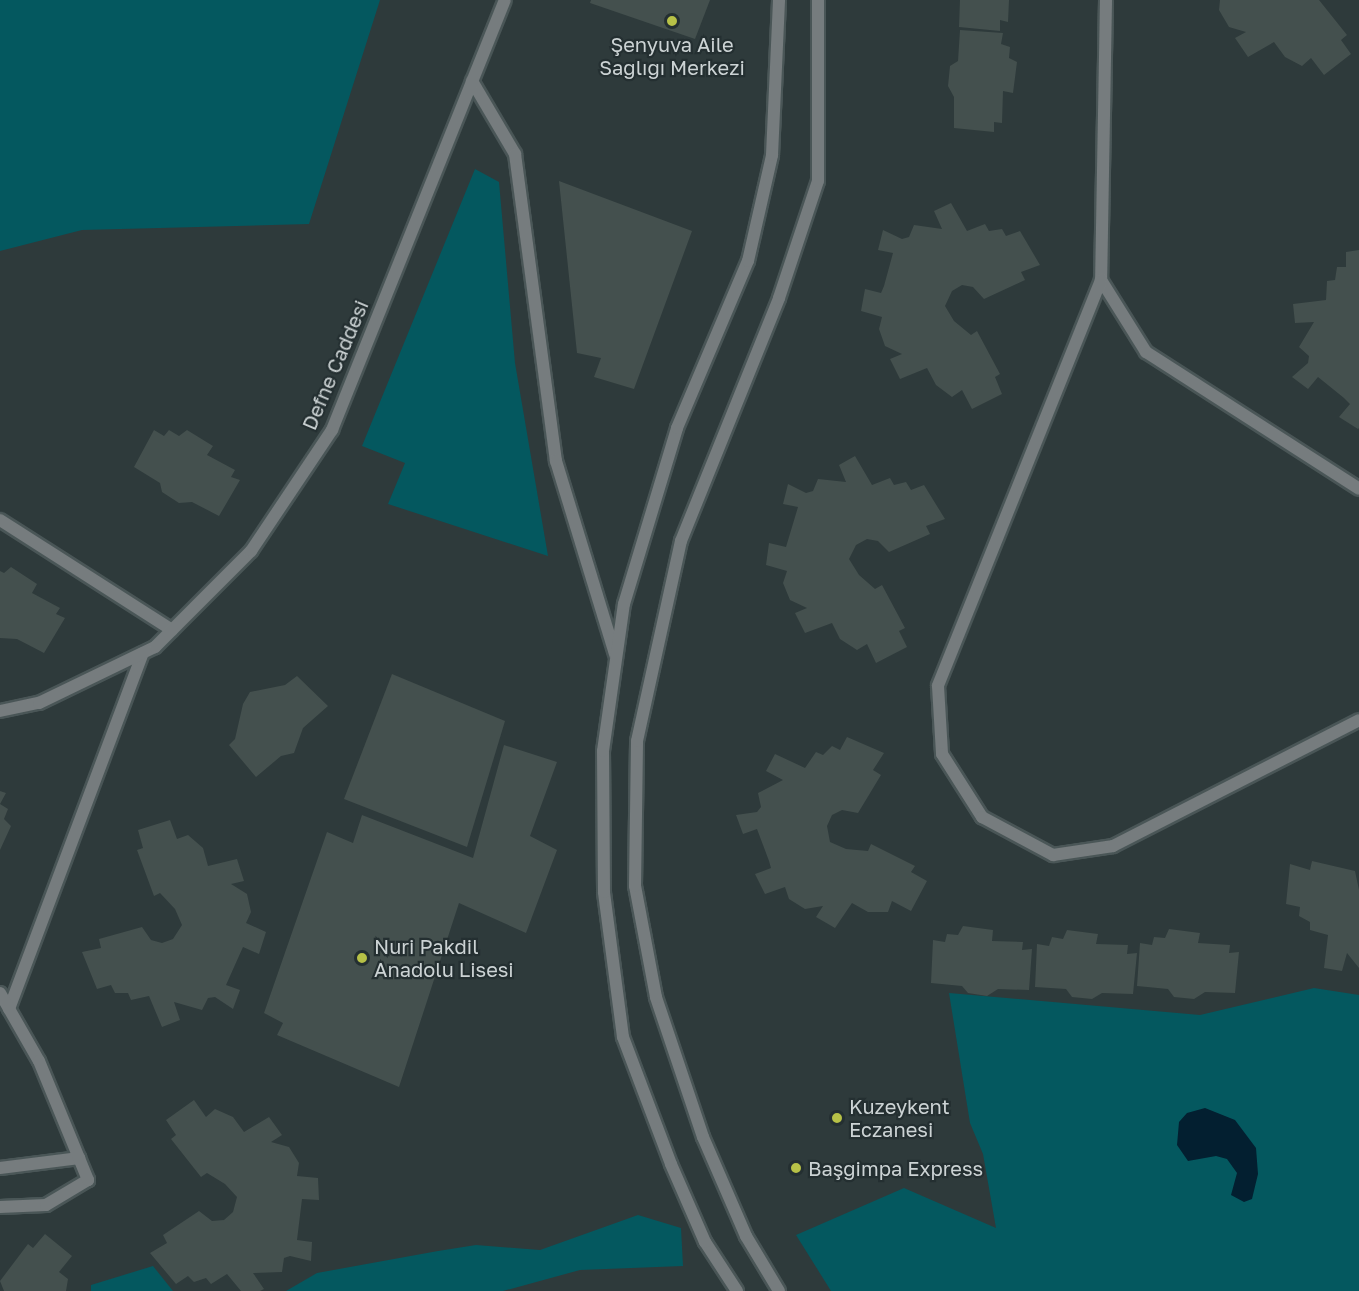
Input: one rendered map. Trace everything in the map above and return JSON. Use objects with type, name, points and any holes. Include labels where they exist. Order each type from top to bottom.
[{"type":"street","name":"Defne Caddesi","points":[[0,711],[39,703],[143,653],[172,630],[251,551],[332,430],[505,0]]},
{"type":"street","points":[[737,1291],[705,1242],[671,1164],[623,1037],[604,892],[603,752],[624,604],[677,428],[748,261],[772,155],[779,0]]},
{"type":"street","points":[[779,1291],[746,1236],[708,1147],[656,997],[635,886],[637,741],[681,541],[779,298],[818,181],[818,0]]},
{"type":"street","points":[[1106,0],[1101,280],[938,686],[942,754],[982,818],[1053,855],[1113,846],[1359,720]]},
{"type":"street","points":[[472,81],[515,154],[556,461],[617,658]]},
{"type":"street","points":[[1101,280],[1146,352],[1359,489]]},
{"type":"street","points":[[0,520],[172,630]]},
{"type":"street","points":[[9,1009],[143,653]]},
{"type":"street","points":[[0,993],[39,1061],[88,1180],[46,1205],[0,1207]]},
{"type":"street","points":[[0,1168],[79,1158]]},
{"type":"shaded area","points":[[0,0],[380,0],[309,224],[82,230],[0,251]]},
{"type":"shaded area","points":[[475,169],[499,182],[515,363],[548,556],[388,504],[405,463],[362,446]]},
{"type":"shaded area","points":[[1314,988],[1359,995],[1359,1291],[831,1291],[796,1235],[904,1188],[996,1228],[983,1154],[970,1123],[949,993],[1200,1015]]},
{"type":"shaded area","points":[[1205,1108],[1235,1120],[1256,1148],[1258,1174],[1252,1199],[1244,1202],[1231,1195],[1237,1173],[1227,1159],[1216,1156],[1188,1161],[1177,1145],[1179,1122],[1187,1113]]},
{"type":"shaded area","points":[[638,1215],[681,1228],[683,1266],[580,1270],[503,1291],[286,1291],[317,1273],[438,1251],[476,1245],[540,1250]]},
{"type":"shaded area","points":[[153,1266],[173,1291],[91,1291],[91,1285]]},
{"type":"building","name":"Şenyuva Aile Sağlığı Merkezi","points":[[591,0],[710,0],[695,39],[590,3]]},
{"type":"building","points":[[960,0],[1009,0],[1008,22],[1000,20],[1000,31],[959,27]]},
{"type":"building","points":[[1220,0],[1319,0],[1347,35],[1341,40],[1351,54],[1324,75],[1311,58],[1302,66],[1285,57],[1274,42],[1248,57],[1235,38],[1246,32],[1229,27],[1219,10]]},
{"type":"building","points":[[960,30],[1003,33],[1001,44],[1010,47],[1009,58],[1017,62],[1013,93],[1003,91],[1002,123],[994,122],[994,132],[954,128],[954,97],[948,86],[950,66],[958,61]]},
{"type":"building","points":[[559,181],[692,231],[634,389],[594,377],[601,358],[577,353]]},
{"type":"building","points":[[951,203],[967,231],[985,224],[989,231],[1002,229],[1006,236],[1020,231],[1040,265],[1021,272],[1025,280],[984,299],[973,287],[962,285],[952,291],[945,306],[954,321],[971,335],[977,331],[1000,374],[995,377],[1002,394],[972,409],[962,390],[952,397],[936,385],[927,368],[900,379],[890,359],[902,354],[885,346],[879,329],[882,317],[861,311],[865,289],[881,293],[893,253],[878,250],[883,230],[902,239],[909,237],[914,225],[942,229],[934,211]]},
{"type":"building","points":[[1359,250],[1358,429],[1339,417],[1350,404],[1318,377],[1308,389],[1292,377],[1308,363],[1309,356],[1299,347],[1314,322],[1295,323],[1293,304],[1326,300],[1327,281],[1335,280],[1337,267],[1346,267],[1346,252]]},
{"type":"building","points":[[154,430],[164,436],[169,430],[179,436],[187,430],[213,446],[207,455],[235,470],[231,477],[240,480],[219,516],[192,502],[179,503],[162,492],[160,483],[134,467]]},
{"type":"building","points":[[855,456],[872,485],[890,478],[894,485],[906,482],[911,490],[924,485],[945,519],[926,526],[930,534],[889,552],[878,541],[867,539],[856,545],[849,559],[859,575],[875,589],[882,585],[905,628],[899,631],[907,647],[876,663],[867,644],[857,650],[840,639],[832,623],[805,633],[795,613],[807,608],[790,600],[783,583],[787,571],[766,565],[769,543],[786,547],[798,507],[783,504],[788,484],[806,493],[813,491],[818,479],[846,482],[839,465]]},
{"type":"building","points":[[11,567],[37,584],[32,593],[60,608],[56,614],[65,618],[44,653],[17,639],[0,638],[0,571],[4,573]]},
{"type":"building","points":[[392,674],[505,721],[467,847],[344,799]]},
{"type":"building","points":[[297,676],[328,706],[303,728],[294,753],[281,756],[256,777],[229,745],[235,739],[243,704],[250,692],[285,685]]},
{"type":"building","points":[[847,737],[884,753],[873,770],[881,775],[858,813],[842,810],[832,815],[827,826],[830,842],[846,849],[868,851],[871,844],[915,866],[911,872],[927,881],[911,911],[892,901],[888,912],[868,912],[852,903],[835,928],[816,917],[823,906],[805,909],[789,899],[785,887],[765,894],[755,874],[771,868],[769,861],[757,829],[743,834],[736,815],[757,812],[761,807],[758,793],[783,780],[766,771],[775,754],[805,768],[816,752],[823,755],[832,746],[840,750]]},
{"type":"building","name":"Nuri Pakdil Anadolu Lisesi","points":[[504,745],[557,762],[530,836],[557,850],[526,933],[459,903],[399,1087],[277,1035],[283,1023],[264,1013],[327,832],[353,843],[362,815],[473,858]]},
{"type":"building","points":[[0,791],[6,793],[0,804]]},
{"type":"building","points":[[0,804],[8,809],[4,819],[11,826],[0,850]]},
{"type":"building","points":[[170,820],[177,839],[188,835],[203,848],[208,866],[237,859],[244,881],[231,884],[247,894],[251,912],[246,923],[266,932],[259,954],[243,947],[226,985],[240,990],[233,1009],[215,997],[208,998],[202,1010],[174,1002],[180,1020],[162,1027],[149,996],[131,1000],[128,993],[115,993],[111,985],[97,989],[82,952],[101,948],[99,939],[142,927],[151,940],[162,943],[173,939],[182,925],[175,909],[160,893],[154,896],[137,850],[143,848],[138,830]]},
{"type":"building","points":[[1312,861],[1355,871],[1359,890],[1359,968],[1347,953],[1342,971],[1324,968],[1328,935],[1310,930],[1310,922],[1299,916],[1300,907],[1286,904],[1290,864],[1310,870]]},
{"type":"building","points":[[963,926],[993,930],[992,941],[1023,942],[1022,950],[1032,949],[1029,990],[998,989],[987,996],[968,993],[962,986],[931,983],[933,940],[945,942],[947,934],[958,935]]},
{"type":"building","points":[[1169,929],[1200,933],[1198,943],[1230,945],[1229,953],[1239,952],[1235,993],[1205,992],[1194,999],[1174,997],[1168,989],[1137,986],[1140,943],[1152,945],[1154,937],[1165,938]]},
{"type":"building","points":[[1067,930],[1098,934],[1096,944],[1128,945],[1127,954],[1137,953],[1133,994],[1102,993],[1092,999],[1072,997],[1066,989],[1035,987],[1037,944],[1049,946],[1052,937],[1063,939]]},
{"type":"building","points":[[194,1100],[206,1117],[215,1109],[233,1117],[244,1132],[269,1117],[282,1135],[271,1142],[289,1147],[299,1163],[297,1176],[318,1178],[319,1200],[302,1199],[297,1240],[312,1242],[311,1261],[290,1256],[284,1258],[282,1272],[253,1273],[264,1289],[260,1291],[241,1291],[227,1274],[211,1284],[206,1278],[194,1282],[188,1276],[176,1284],[150,1253],[167,1243],[163,1235],[199,1211],[212,1221],[224,1220],[233,1212],[237,1197],[225,1184],[207,1173],[201,1177],[171,1139],[176,1135],[166,1120]]},
{"type":"building","points":[[45,1234],[72,1256],[59,1272],[68,1279],[66,1291],[4,1291],[0,1281],[28,1244],[33,1248]]},
{"type":"place","name":"Şenyuva Aile Sağlığı Merkezi","points":[[672,21]]},
{"type":"place","name":"Nuri Pakdil Anadolu Lisesi","points":[[362,958]]},
{"type":"place","name":"Kuzeykent Eczanesi","points":[[837,1118]]},
{"type":"place","name":"Başgimpa Express","points":[[796,1168]]}]
